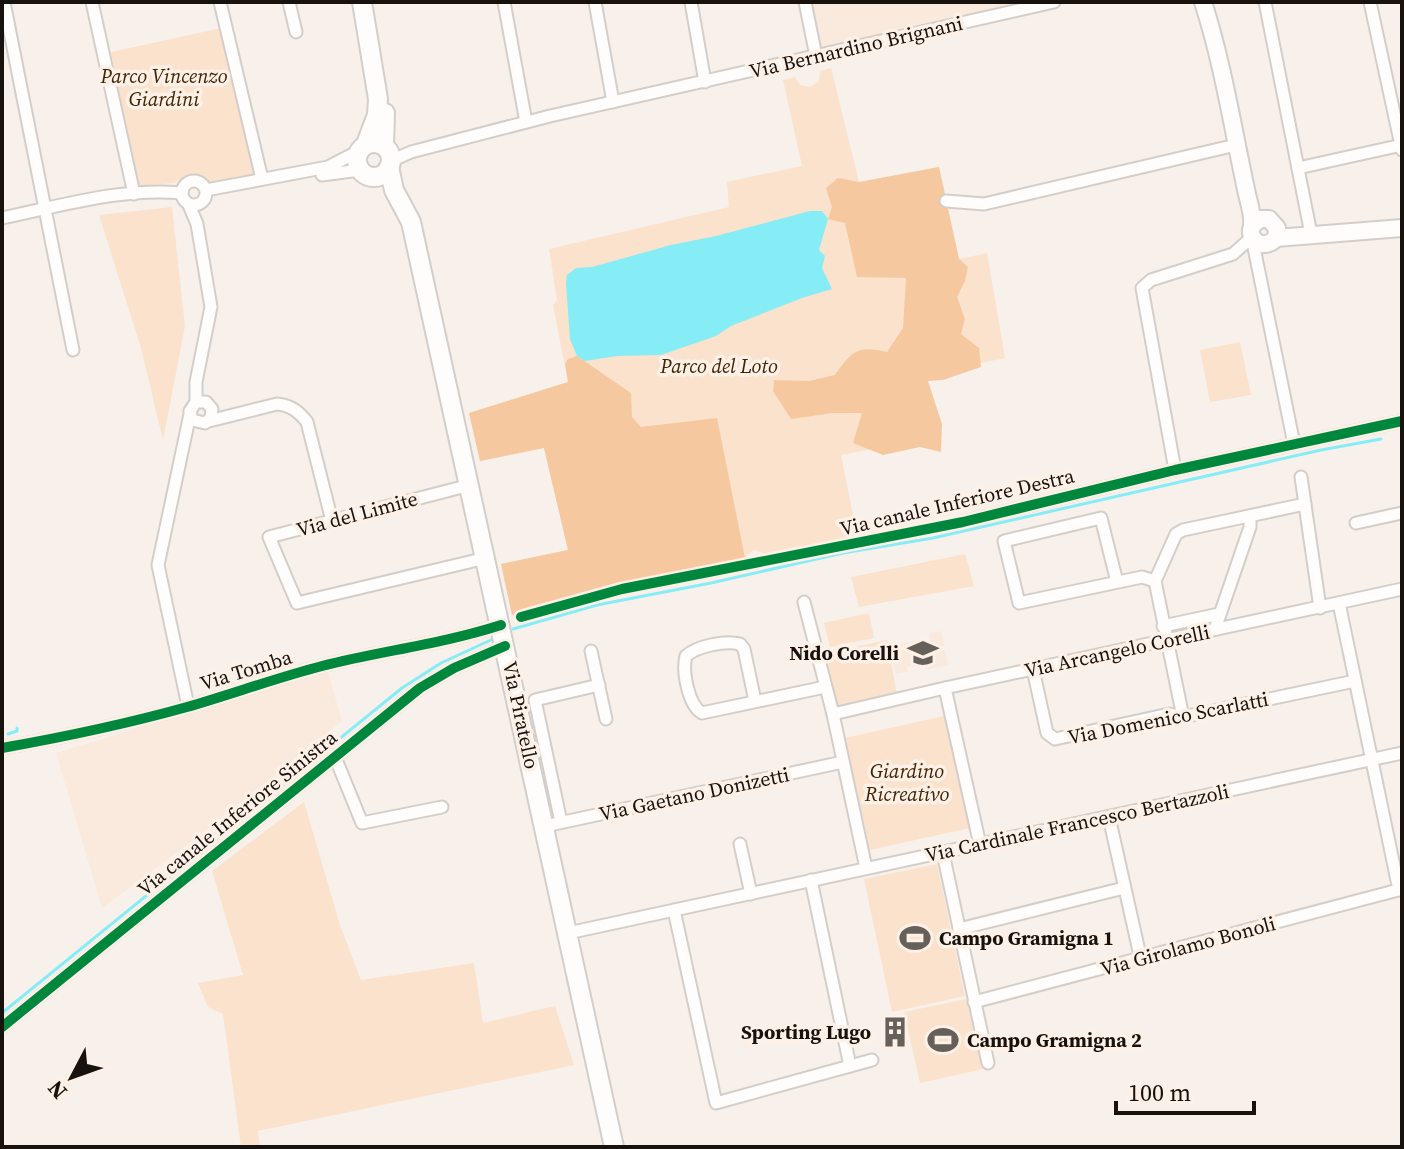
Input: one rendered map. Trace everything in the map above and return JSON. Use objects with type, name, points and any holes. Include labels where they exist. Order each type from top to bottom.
[{"type":"main road","name":"Via Piratello","points":[[362,2],[378,99],[380,154],[394,190],[407,211],[415,237],[505,646],[553,824],[568,933],[614,1147]]},
{"type":"main road","name":"Via Piratello","points":[[369,2],[385,100],[380,154]]},
{"type":"main road","name":"Via Piratello","points":[[380,154],[357,161],[399,207],[415,237]]},
{"type":"main road","points":[[365,173],[381,175],[380,154]]},
{"type":"street","points":[[4,2],[73,350]]},
{"type":"street","points":[[92,2],[134,194]]},
{"type":"street","points":[[220,2],[262,179]]},
{"type":"street","points":[[289,2],[296,32]]},
{"type":"street","points":[[504,2],[526,122]]},
{"type":"street","points":[[595,2],[613,102]]},
{"type":"street","points":[[691,2],[705,82]]},
{"type":"street","points":[[805,2],[816,56]]},
{"type":"street","name":"Via Bernardino Brignani","points":[[205,196],[262,179],[380,154],[411,152],[526,122],[1054,2]]},
{"type":"street","points":[[1203,2],[1247,196],[1265,232],[1256,265],[1294,444]]},
{"type":"street","points":[[1210,2],[1211,27]]},
{"type":"street","points":[[1265,2],[1311,234]]},
{"type":"street","points":[[1298,168],[1402,147],[1370,2]]},
{"type":"street","points":[[946,201],[984,204],[1236,145]]},
{"type":"street","points":[[189,205],[205,196],[365,173]]},
{"type":"street","points":[[196,402],[196,382],[211,307],[197,224],[182,193],[184,186],[193,181],[200,182],[205,196],[197,224]]},
{"type":"street","points":[[2,218],[134,194],[159,191],[182,193]]},
{"type":"street","points":[[1175,470],[1142,288],[1151,280],[1233,254],[1265,232],[1311,234],[1402,228]]},
{"type":"street","points":[[188,706],[158,565],[184,440],[199,419],[213,413],[210,405],[202,401],[191,407],[199,419]]},
{"type":"street","points":[[199,419],[277,404],[298,411],[307,422],[332,521]]},
{"type":"street","name":"Via canale Inferiore Destra","points":[[963,522],[1175,470],[1402,421]]},
{"type":"street","points":[[1301,477],[1320,608]]},
{"type":"street","name":"Via del Limite","points":[[470,485],[269,537],[297,603],[486,558]]},
{"type":"street","points":[[1183,717],[1155,581],[1179,531],[1305,504]]},
{"type":"street","points":[[1356,523],[1402,513]]},
{"type":"street","points":[[1215,629],[1250,527],[1250,516]]},
{"type":"street","points":[[1117,582],[1101,518],[1004,541],[1019,603],[1142,577],[1155,581]]},
{"type":"street","name":"Via Arcangelo Corelli","points":[[833,714],[1402,589]]},
{"type":"street","points":[[804,602],[833,714],[866,868]]},
{"type":"street","points":[[1339,603],[1400,889]]},
{"type":"street","name":"Via Arcangelo Corelli","points":[[1163,626],[1219,614]]},
{"type":"street","name":"Via Tomba","points":[[2,748],[89,732],[321,666],[416,648],[501,625]]},
{"type":"street","points":[[755,701],[744,649],[740,644],[733,642],[694,650],[686,656],[684,664],[693,704],[698,711],[706,713],[825,687]]},
{"type":"street","name":"Via canale Inferiore Sinistra","points":[[2,1027],[420,688],[454,668],[505,646]]},
{"type":"street","points":[[591,651],[606,719]]},
{"type":"street","name":"Via Domenico Scarlatti","points":[[1033,669],[1050,738],[1055,739],[1169,714],[1183,717],[1355,681]]},
{"type":"street","points":[[553,824],[535,700],[599,685]]},
{"type":"street","points":[[945,688],[980,845]]},
{"type":"street","name":"Via Cardinale Francesco Bertazzoli","points":[[568,933],[1402,753]]},
{"type":"street","points":[[335,757],[362,823],[442,807]]},
{"type":"street","name":"Via Gaetano Donizetti","points":[[553,824],[843,762]]},
{"type":"street","points":[[1109,817],[1141,960]]},
{"type":"street","points":[[740,844],[751,894]]},
{"type":"street","points":[[943,853],[988,1063]]},
{"type":"street","points":[[811,880],[850,1066]]},
{"type":"street","points":[[959,929],[1124,888]]},
{"type":"street","name":"Via Girolamo Bonoli","points":[[974,1002],[1400,889]]},
{"type":"street","points":[[674,910],[716,1103],[872,1060]]},
{"type":"shaded area","points":[[810,2],[1020,2],[820,50]]},
{"type":"shaded area","points":[[939,167],[959,259],[968,267],[957,297],[965,319],[961,334],[979,348],[981,367],[943,380],[928,381],[942,424],[941,452],[920,447],[883,455],[853,443],[862,413],[833,413],[791,419],[773,391],[774,380],[809,381],[835,375],[856,352],[869,349],[887,352],[903,328],[906,278],[857,277],[845,223],[828,219],[832,207],[826,188],[838,178],[859,182]]},
{"type":"shaded area","points":[[577,356],[631,393],[632,417],[641,427],[717,418],[746,563],[620,585],[512,615],[501,564],[568,550],[544,448],[480,461],[469,413],[568,382],[565,364],[568,359]]},
{"type":"shaded area","name":"Nido Corelli","points":[[941,631],[948,665],[925,670],[923,663],[907,667],[908,672],[896,674],[892,656],[900,654],[898,644],[923,639],[925,647],[931,646],[929,633]]},
{"type":"shaded area","points":[[328,671],[342,721],[190,843],[102,908],[56,753]]},
{"type":"green space","name":"Parco Vincenzo Giardini","points":[[222,28],[256,175],[210,184],[192,173],[174,183],[138,186],[111,52]]},
{"type":"green space","name":"Parco del Loto","points":[[831,68],[859,182],[939,167],[959,259],[987,253],[1005,358],[926,375],[939,436],[841,455],[858,540],[766,558],[762,552],[754,550],[747,555],[746,563],[620,585],[512,615],[501,564],[568,550],[544,448],[480,461],[469,413],[568,382],[553,305],[557,300],[549,249],[729,207],[727,182],[802,166],[783,80],[795,77],[800,85],[810,87],[819,81],[820,71]]},
{"type":"green space","points":[[172,207],[185,326],[163,440],[141,348],[99,215]]},
{"type":"green space","points":[[1240,342],[1251,395],[1210,402],[1200,350]]},
{"type":"green space","points":[[965,554],[974,586],[859,607],[851,577]]},
{"type":"green space","points":[[869,613],[874,638],[830,647],[824,623]]},
{"type":"green space","points":[[887,640],[897,695],[835,708],[822,654]]},
{"type":"green space","name":"Giardino Ricreativo","points":[[944,716],[970,828],[870,850],[845,738]]},
{"type":"green space","points":[[304,802],[340,925],[361,980],[474,963],[483,1023],[555,1006],[574,1065],[258,1131],[260,1147],[241,1147],[223,1014],[208,1007],[198,983],[243,975],[212,871]]},
{"type":"green space","name":"Campo Gramigna 1","points":[[937,864],[965,996],[892,1012],[864,879]]},
{"type":"green space","name":"Campo Gramigna 2","points":[[966,999],[983,1069],[920,1083],[904,1012]]},
{"type":"water","points":[[810,211],[822,211],[828,219],[819,250],[825,256],[822,268],[832,289],[802,298],[731,326],[716,336],[661,355],[617,356],[585,361],[577,356],[570,339],[566,283],[567,275],[576,268],[592,267]]},
{"type":"waterway","points":[[513,629],[597,605],[843,553],[933,538],[1381,439]]},
{"type":"waterway","points":[[2,1013],[402,688],[441,663],[493,639]]},
{"type":"waterway","points":[[8,734],[17,731],[17,728]]},
{"type":"cycle path","points":[[521,617],[622,589],[963,522],[1175,470],[1402,421]]},
{"type":"cycle path","points":[[2,748],[141,719],[322,666],[501,625]]},
{"type":"cycle path","points":[[2,1027],[420,688],[454,668],[505,646]]},
{"type":"place","name":"Nido Corelli","points":[[923,653]]},
{"type":"place","name":"Campo Gramigna 1","points":[[915,938]]},
{"type":"place","name":"Sporting Lugo","points":[[895,1032]]},
{"type":"place","name":"Campo Gramigna 2","points":[[943,1040]]}]
